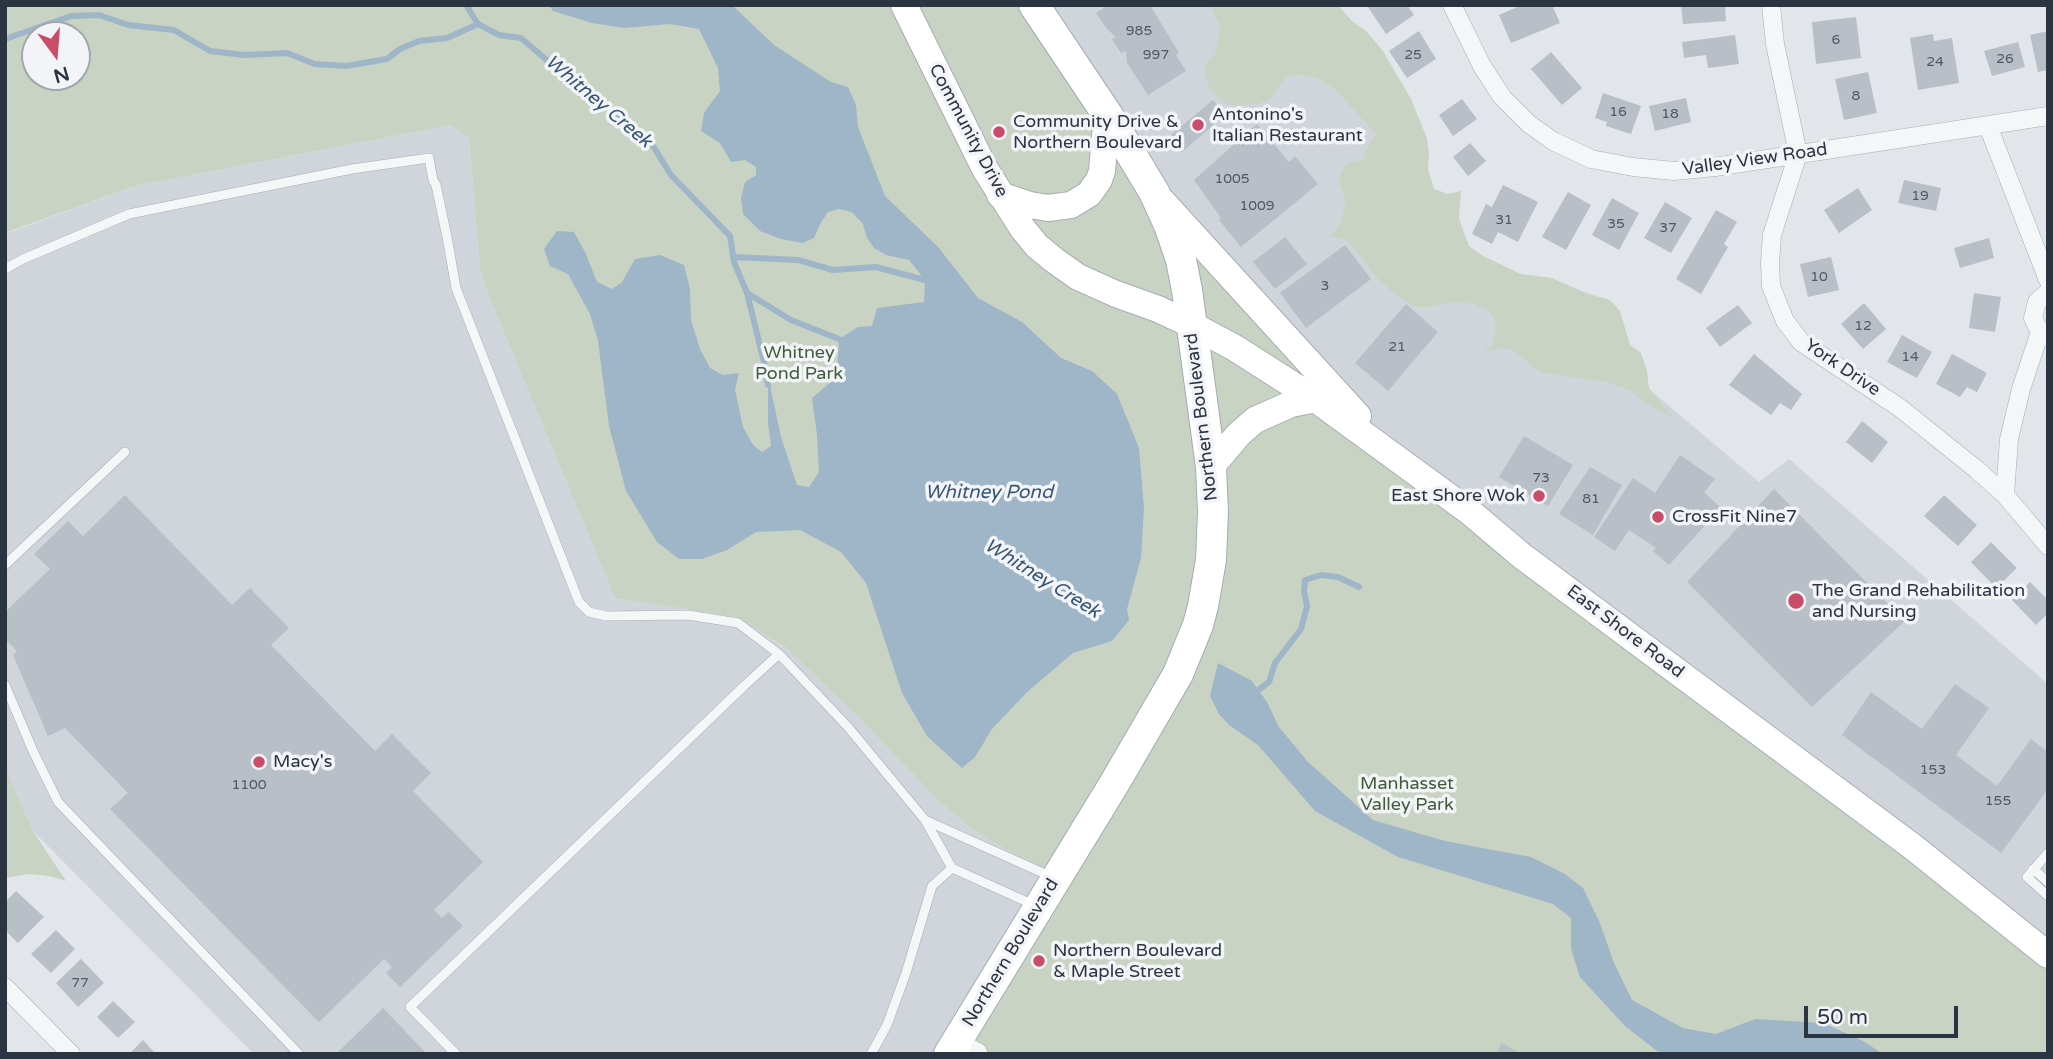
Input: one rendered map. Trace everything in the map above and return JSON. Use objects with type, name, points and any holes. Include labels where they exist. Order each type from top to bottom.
[{"type":"main road","name":"Community Drive","points":[[905,5],[971,144],[1000,195],[1037,246],[1062,266],[1091,283],[1192,325]]},
{"type":"main road","name":"Northern Boulevard","points":[[960,1050],[1039,907],[1178,674],[1203,606],[1210,560],[1213,512],[1211,467],[1181,260],[1154,192],[1107,114],[1034,5]]},
{"type":"main road","points":[[1000,195],[1048,208],[1071,205],[1089,194],[1095,188],[1102,171],[1107,114]]},
{"type":"main road","points":[[1154,192],[1396,459]]},
{"type":"main road","name":"East Shore Road","points":[[1192,325],[1235,348],[1318,401],[1470,512],[1522,556],[1913,847],[2048,955]]},
{"type":"main road","points":[[1211,467],[1239,434],[1255,420],[1291,404],[1318,401]]},
{"type":"street","name":"Valley View Road","points":[[1452,5],[1482,66],[1502,97],[1529,124],[1545,136],[1591,159],[1633,167],[1674,171],[1715,167],[2048,116]]},
{"type":"street","name":"York Drive","points":[[1771,5],[1774,44],[1798,154],[1773,235],[1770,263],[1771,286],[1785,321],[1801,342],[1917,421],[1976,469],[2005,495],[2048,546]]},
{"type":"street","points":[[1988,126],[2048,280]]},
{"type":"street","points":[[2005,495],[2009,439],[2021,389],[2044,335],[2036,326],[2034,310],[2036,302],[2048,292]]},
{"type":"street","points":[[5,987],[71,1054]]},
{"type":"lane","points":[[5,269],[129,214],[339,172],[429,158],[456,288],[579,602],[589,612],[606,616],[688,615],[738,623],[779,654],[848,727],[925,820],[951,868],[1039,907]]},
{"type":"lane","points":[[5,565],[125,452]]},
{"type":"lane","points":[[456,1054],[410,1007],[779,654]]},
{"type":"lane","points":[[5,685],[58,802],[299,1054]]},
{"type":"lane","points":[[925,820],[1057,879]]},
{"type":"lane","points":[[2048,853],[2026,877],[2048,897]]},
{"type":"lane","points":[[871,1054],[887,1024],[906,973],[932,886],[951,868]]},
{"type":"lane","points":[[2033,869],[2048,881]]},
{"type":"shaded area","points":[[1034,5],[1281,5],[1376,134],[1452,292],[1622,366],[1759,482],[1789,459],[2048,684],[2048,955],[1396,459],[1154,192]]},
{"type":"shaded area","points":[[451,125],[469,138],[480,268],[487,292],[615,598],[735,617],[784,646],[857,716],[939,801],[970,828],[1057,879],[976,1054],[254,1054],[33,831],[5,767],[5,234],[135,186]]},
{"type":"green space","points":[[5,5],[1034,5],[1154,192],[1396,459],[2048,955],[2048,1054],[976,1054],[956,1043],[1056,879],[970,828],[939,801],[857,716],[784,646],[735,617],[615,598],[487,292],[480,268],[469,138],[451,125],[135,186],[5,233]]},
{"type":"green space","points":[[1210,5],[1338,5],[1383,51],[1411,99],[1427,138],[1428,169],[1434,189],[1448,194],[1461,191],[1459,219],[1469,246],[1483,256],[1521,274],[1552,278],[1610,300],[1620,311],[1630,345],[1641,353],[1649,388],[1674,418],[1648,405],[1631,391],[1608,382],[1543,373],[1513,350],[1504,348],[1484,352],[1491,346],[1496,328],[1494,318],[1490,312],[1474,304],[1455,302],[1415,307],[1398,297],[1377,278],[1354,248],[1343,239],[1331,237],[1340,224],[1345,206],[1339,183],[1341,172],[1348,163],[1363,160],[1376,134],[1335,89],[1317,78],[1304,75],[1292,75],[1283,80],[1270,99],[1259,104],[1230,105],[1219,99],[1208,86],[1205,74],[1206,63],[1215,54],[1220,26]]},
{"type":"green space","points":[[5,767],[33,831],[66,881],[29,874],[5,878]]},
{"type":"water","name":"Whitney Pond","points":[[549,5],[732,5],[774,45],[831,82],[848,87],[856,105],[858,127],[885,196],[938,247],[978,298],[1022,322],[1061,358],[1092,371],[1117,394],[1139,448],[1144,508],[1141,558],[1127,609],[1129,620],[1112,641],[1073,653],[1027,692],[992,729],[975,757],[962,768],[927,736],[902,693],[866,583],[841,552],[800,530],[756,532],[727,550],[702,559],[679,559],[657,542],[626,491],[609,426],[598,341],[590,314],[568,274],[550,266],[544,249],[557,231],[574,232],[597,282],[612,289],[622,282],[635,259],[660,255],[684,265],[690,289],[691,320],[700,349],[710,368],[723,375],[739,373],[735,390],[743,427],[753,445],[762,452],[771,446],[768,423],[770,385],[781,437],[797,485],[809,487],[819,472],[812,398],[837,377],[839,339],[858,327],[872,326],[877,308],[924,302],[925,280],[909,260],[886,255],[874,248],[867,238],[863,224],[852,212],[839,209],[828,212],[814,238],[803,243],[760,231],[743,214],[741,198],[745,182],[756,175],[756,167],[745,160],[731,162],[720,143],[701,131],[704,113],[720,91],[718,68],[699,29],[670,24],[624,28],[592,23],[553,11]]},
{"type":"water","points":[[1218,663],[1252,681],[1267,702],[1279,727],[1308,762],[1373,820],[1445,841],[1531,857],[1565,874],[1583,888],[1632,1000],[1683,1028],[1716,1034],[1755,1019],[1823,1023],[1863,1041],[1883,1054],[1669,1054],[1657,1051],[1625,1026],[1580,977],[1571,949],[1571,918],[1553,904],[1398,857],[1315,811],[1258,745],[1229,725],[1219,714],[1210,696]]},
{"type":"building","points":[[1108,5],[1150,5],[1179,53],[1176,55],[1186,71],[1148,95],[1127,63],[1126,51],[1121,53],[1112,39],[1116,37],[1096,13]]},
{"type":"building","points":[[1407,5],[1414,15],[1386,34],[1368,7]]},
{"type":"building","points":[[1522,5],[1552,5],[1560,23],[1511,43],[1499,15]]},
{"type":"building","points":[[1681,5],[1725,5],[1726,21],[1683,24]]},
{"type":"building","points":[[1856,17],[1861,58],[1816,64],[1812,22]]},
{"type":"building","points":[[1419,31],[1436,59],[1407,78],[1389,51]]},
{"type":"building","points":[[2048,31],[2048,70],[2038,72],[2030,35]]},
{"type":"building","points":[[1933,34],[1934,41],[1952,38],[1959,83],[1918,90],[1910,38]]},
{"type":"building","points":[[1735,35],[1739,64],[1708,68],[1706,55],[1684,58],[1682,42]]},
{"type":"building","points":[[2018,42],[2025,67],[1992,76],[1984,51]]},
{"type":"building","points":[[1551,52],[1582,88],[1562,105],[1531,69]]},
{"type":"building","points":[[1868,72],[1877,113],[1844,120],[1835,79]]},
{"type":"building","points":[[1603,93],[1641,106],[1631,134],[1606,126],[1607,122],[1595,118]]},
{"type":"building","points":[[1686,98],[1691,122],[1655,131],[1649,106]]},
{"type":"building","points":[[1462,99],[1477,119],[1453,136],[1439,115]]},
{"type":"building","name":"Antonino's Italian Restaurant","points":[[1213,100],[1225,115],[1181,153],[1171,135]]},
{"type":"building","points":[[1257,124],[1289,162],[1295,156],[1318,184],[1241,247],[1219,220],[1221,218],[1194,180]]},
{"type":"building","points":[[1470,143],[1486,161],[1468,176],[1453,157]]},
{"type":"building","points":[[1904,180],[1941,188],[1936,211],[1898,203]]},
{"type":"building","points":[[1503,185],[1538,202],[1518,242],[1498,232],[1492,244],[1472,234],[1486,204],[1492,207]]},
{"type":"building","points":[[1858,188],[1872,210],[1839,233],[1824,210]]},
{"type":"building","points":[[1568,192],[1591,205],[1566,250],[1542,237]]},
{"type":"building","points":[[1612,198],[1639,213],[1619,250],[1592,235]]},
{"type":"building","points":[[1665,202],[1692,218],[1671,253],[1644,238]]},
{"type":"building","points":[[1716,210],[1737,222],[1724,244],[1728,247],[1701,294],[1676,279]]},
{"type":"building","points":[[1285,237],[1307,264],[1275,289],[1253,262]]},
{"type":"building","points":[[1989,238],[1994,258],[1960,268],[1954,248]]},
{"type":"building","points":[[1345,245],[1371,279],[1306,328],[1280,293]]},
{"type":"building","points":[[1831,257],[1839,290],[1808,297],[1800,264]]},
{"type":"building","points":[[1974,293],[2001,297],[1995,332],[1969,328]]},
{"type":"building","points":[[1864,303],[1886,329],[1863,349],[1841,324]]},
{"type":"building","points":[[1406,304],[1438,332],[1388,391],[1355,363]]},
{"type":"building","points":[[1738,305],[1752,323],[1720,347],[1706,328]]},
{"type":"building","points":[[1902,335],[1932,352],[1917,378],[1887,362]]},
{"type":"building","points":[[1754,354],[1802,394],[1791,410],[1780,403],[1771,415],[1729,385]]},
{"type":"building","points":[[1952,354],[1987,373],[1977,392],[1967,387],[1960,397],[1936,384]]},
{"type":"building","points":[[1862,421],[1888,442],[1872,463],[1846,442]]},
{"type":"building","points":[[1524,436],[1573,465],[1548,506],[1499,477]]},
{"type":"building","points":[[1680,455],[1715,479],[1704,492],[1721,508],[1669,565],[1653,551],[1656,548],[1629,530],[1615,551],[1594,537],[1633,478],[1655,493]]},
{"type":"building","points":[[1590,467],[1622,485],[1593,535],[1559,514]]},
{"type":"building","name":"The Grand Rehabilitation and Nursing","points":[[1774,489],[1905,621],[1812,707],[1687,582]]},
{"type":"building","name":"Macy's","points":[[125,495],[232,605],[250,588],[289,628],[271,645],[375,751],[392,734],[431,773],[413,791],[483,862],[434,910],[442,918],[449,912],[463,926],[400,987],[386,973],[392,967],[384,959],[319,1022],[110,809],[128,793],[65,728],[48,736],[13,655],[17,651],[5,639],[5,612],[50,569],[34,554],[68,521],[83,536]]},
{"type":"building","points":[[1944,495],[1977,525],[1958,546],[1924,516]]},
{"type":"building","points":[[1991,542],[2017,568],[1996,588],[1971,562]]},
{"type":"building","points":[[2030,582],[2048,600],[2048,613],[2036,625],[2012,600]]},
{"type":"building","points":[[1955,684],[1989,708],[1956,755],[1997,786],[2031,739],[2048,752],[2048,789],[2001,853],[1842,735],[1871,692],[1922,729]]},
{"type":"building","points":[[16,891],[44,917],[18,943],[5,930],[5,902]]},
{"type":"building","points":[[56,930],[75,949],[51,973],[31,954]]},
{"type":"building","points":[[81,959],[104,983],[78,1007],[56,983]]},
{"type":"building","points":[[113,1001],[135,1022],[118,1038],[97,1017]]},
{"type":"building","points":[[383,1008],[427,1054],[336,1054]]},
{"type":"building","points":[[143,1040],[156,1054],[129,1054]]},
{"type":"building","points":[[1502,1043],[1522,1054],[1496,1054]]},
{"type":"waterway","name":"Whitney Creek","points":[[466,5],[478,24],[499,35],[521,38],[562,73],[592,92],[653,146],[671,175],[730,236],[734,262],[747,293],[791,320],[839,339]]},
{"type":"waterway","name":"Whitney Creek","points":[[5,39],[71,16],[99,15],[128,25],[174,30],[210,51],[244,55],[287,53],[315,64],[346,66],[387,59],[400,49],[419,41],[447,38],[478,24]]},
{"type":"waterway","points":[[733,257],[798,260],[833,270],[876,267],[925,280]]},
{"type":"waterway","points":[[747,293],[768,385]]},
{"type":"waterway","points":[[1253,694],[1269,682],[1275,663],[1301,629],[1307,606],[1305,580],[1321,575],[1338,577],[1359,587]]},
{"type":"place","name":"Antonino's Italian Restaurant","points":[[1198,125]]},
{"type":"place","name":"Community Drive & Northern Boulevard","points":[[999,132]]},
{"type":"place","name":"East Shore Wok","points":[[1539,496]]},
{"type":"place","name":"CrossFit Nine7","points":[[1658,517]]},
{"type":"place","name":"The Grand Rehabilitation and Nursing","points":[[1796,601]]},
{"type":"place","name":"Macy's","points":[[259,762]]},
{"type":"place","name":"Northern Boulevard & Maple Street","points":[[1039,961]]},
{"type":"park label","name":"Whitney Pond Park","points":[[799,363]]},
{"type":"park label","name":"Manhasset Valley Park","points":[[1407,794]]}]
